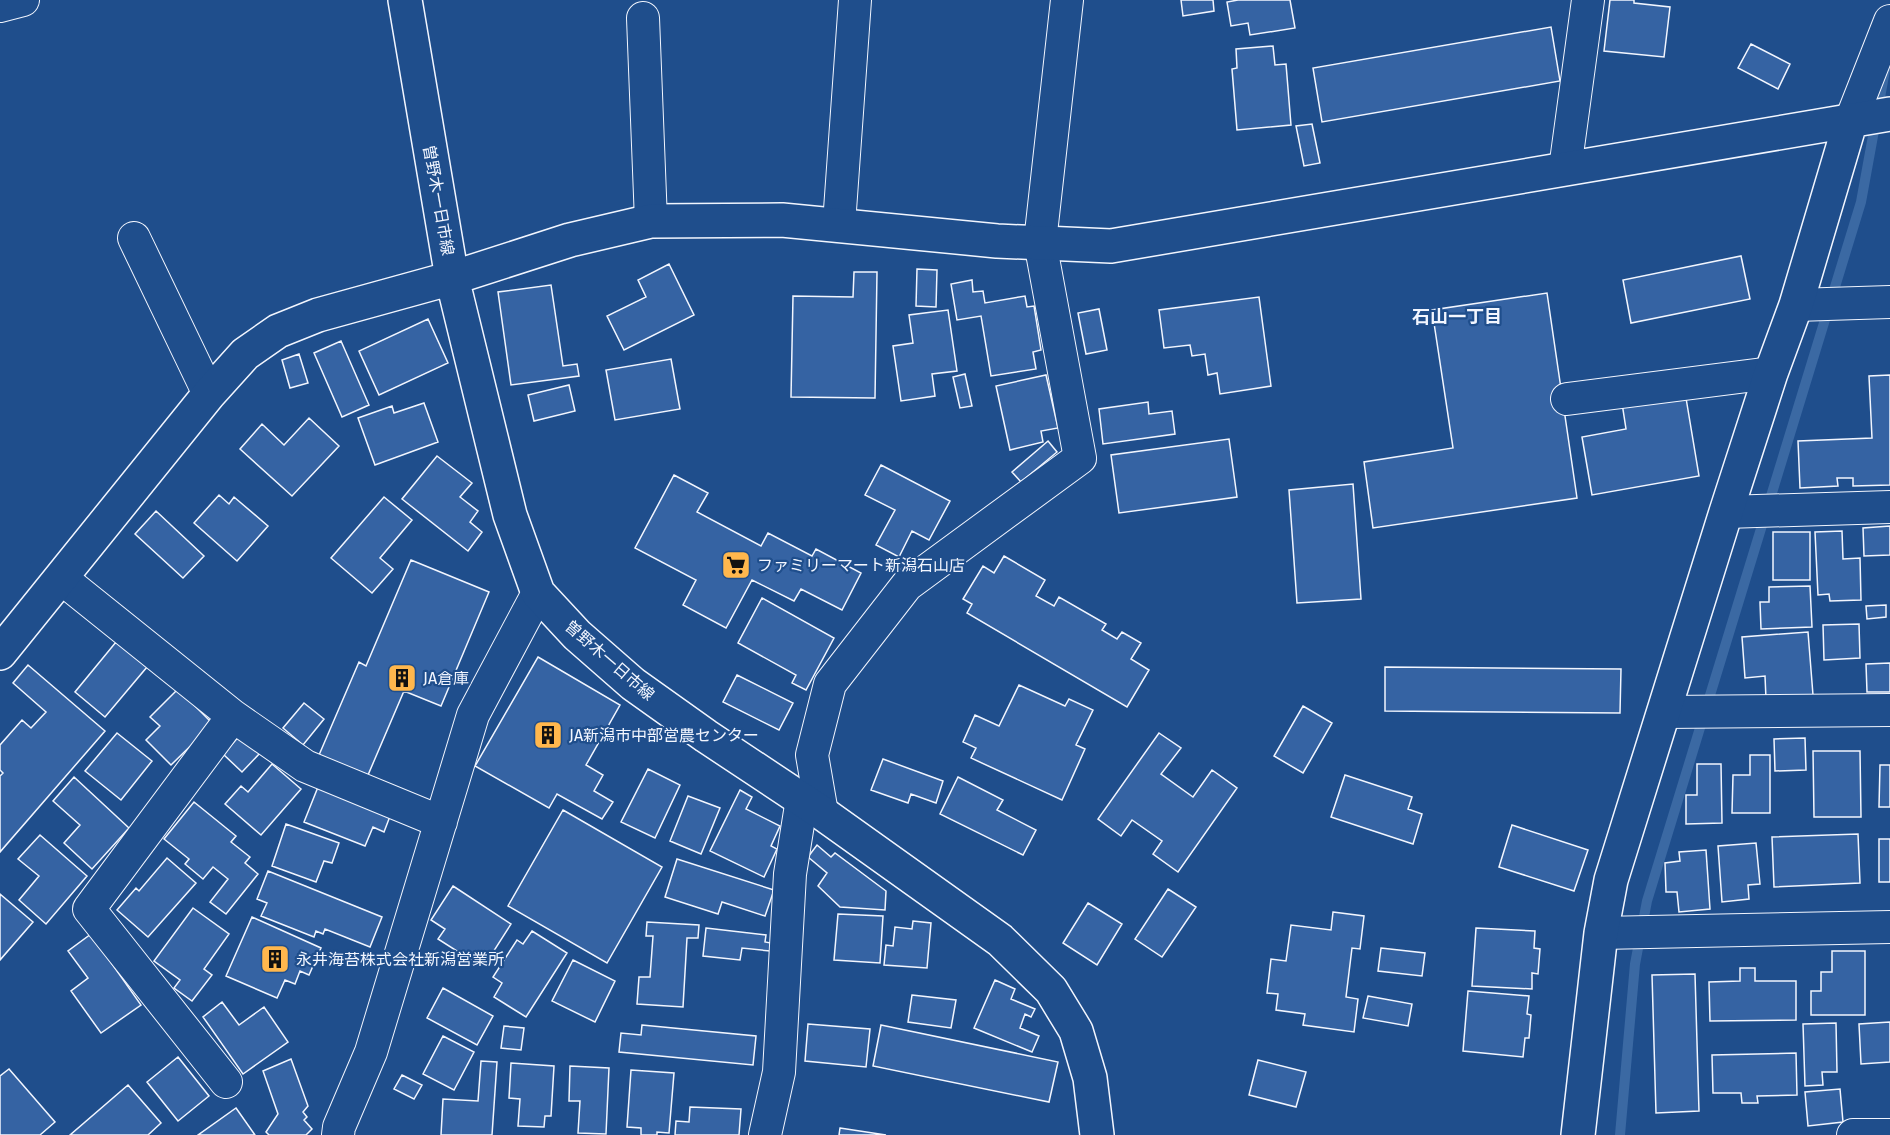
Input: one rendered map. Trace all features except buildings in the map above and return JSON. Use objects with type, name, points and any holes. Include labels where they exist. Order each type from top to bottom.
[{"type":"street","points":[[0,6],[22,0]]},
{"type":"street","name":"曽野木一日市線","points":[[405,0],[452,278],[510,515],[538,592],[578,635],[633,684],[706,736],[812,806],[1000,940],[1051,990],[1076,1031],[1090,1078],[1097,1135]]},
{"type":"street","points":[[839,224],[855,0]]},
{"type":"street","points":[[765,1135],[779,1072],[790,874],[812,806],[812,755],[830,684],[907,585],[1080,458],[1040,242],[1067,0]]},
{"type":"street","points":[[1565,169],[1588,0]]},
{"type":"street","points":[[643,18],[651,221]]},
{"type":"street","points":[[1578,1135],[1601,933],[1611,880],[1726,512],[1771,373],[1796,305],[1851,120],[1890,21]]},
{"type":"street","points":[[0,653],[209,394],[245,354],[278,331],[318,315],[452,278],[570,240],[651,221],[782,220],[997,241],[1110,246],[1890,114]]},
{"type":"street","points":[[134,238],[209,394]]},
{"type":"street","points":[[1796,305],[1890,302]]},
{"type":"street","points":[[1567,399],[1771,373]]},
{"type":"street","points":[[1726,512],[1890,507]]},
{"type":"street","points":[[61,578],[233,716],[305,766],[441,822]]},
{"type":"street","points":[[336,1132],[371,1052],[473,715],[538,592]]},
{"type":"street","points":[[1664,712],[1890,710]]},
{"type":"street","points":[[226,1082],[89,909],[233,716]]},
{"type":"street","points":[[1601,933],[1890,927]]},
{"type":"street","points":[[1853,1135],[1890,1135]]},
{"type":"waterway","points":[[1620,1135],[1635,964],[1647,901],[1861,202],[1885,70]]},
{"type":"place","name":"ファミリーマート新潟石山店","points":[[736,565]]},
{"type":"place","name":"JA倉庫","points":[[402,678]]},
{"type":"place","name":"JA新潟市中部営農センター","points":[[548,735]]},
{"type":"place","name":"永井海苔株式会社新潟営業所","points":[[275,959]]},
{"type":"district","name":"石山一丁目","points":[[1457,317]]}]
